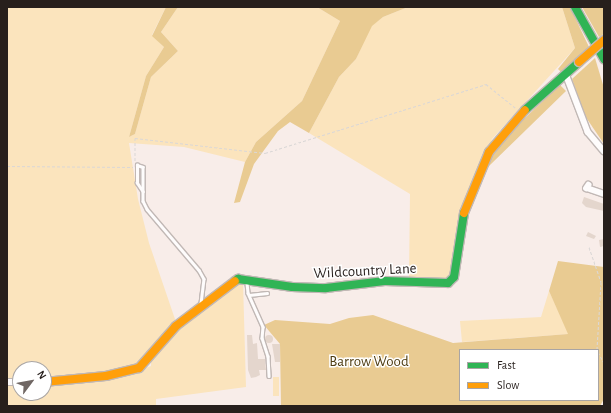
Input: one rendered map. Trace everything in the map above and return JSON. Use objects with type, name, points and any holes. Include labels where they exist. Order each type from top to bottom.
[{"type":"street","points":[[575,7],[604,59]]},
{"type":"street","name":"Wildcountry Lane","points":[[52,381],[106,376],[139,368],[176,326],[232,281],[247,280],[305,288],[385,281],[448,283],[454,277],[462,217],[478,174],[500,136],[522,113],[604,40]]},
{"type":"street","points":[[566,74],[586,128],[604,150]]},
{"type":"street","points":[[589,185],[587,188],[604,194]]},
{"type":"lane","points":[[143,192],[138,188],[135,167],[141,164],[143,167],[143,192],[147,209],[204,279],[201,306]]},
{"type":"lane","points":[[247,280],[249,295],[263,327],[262,338],[268,356],[269,376]]},
{"type":"lane","points":[[249,295],[267,293]]},
{"type":"path","points":[[7,166],[135,167],[135,138],[266,153],[486,84],[522,113]]},
{"type":"path","points":[[589,247],[601,282],[598,349]]},
{"type":"path","points":[[599,353],[604,364]]},
{"type":"shaded area","points":[[7,7],[166,7],[152,35],[164,47],[146,76],[129,137],[135,134],[151,77],[178,51],[161,32],[178,7],[317,7],[340,21],[302,101],[256,142],[245,162],[184,147],[129,143],[138,199],[149,243],[176,322],[159,339],[142,363],[106,375],[52,379],[52,361],[12,361],[12,379],[7,379]]},
{"type":"shaded area","points":[[408,7],[562,7],[575,48],[492,139],[457,226],[449,278],[439,281],[409,277],[410,194],[309,133],[339,77],[356,59],[371,26],[383,17]]},
{"type":"shaded area","points":[[243,282],[246,387],[156,399],[156,406],[7,406],[7,385],[12,385],[12,401],[52,401],[52,384],[127,375],[151,366],[151,359],[175,330],[233,284]]},
{"type":"shaded area","points":[[549,291],[569,334],[462,342],[460,321],[541,317]]},
{"type":"shaded area","points":[[273,377],[279,377],[279,396],[273,396]]},
{"type":"green space","points":[[166,7],[178,7],[161,32],[178,51],[151,77],[135,134],[129,137],[146,76],[164,47],[152,36]]},
{"type":"green space","points":[[317,7],[408,7],[383,17],[372,26],[356,59],[339,77],[309,133],[290,122],[278,131],[254,164],[240,202],[234,203],[245,162],[256,142],[302,101],[340,21]]},
{"type":"green space","points":[[562,7],[570,7],[589,47],[562,73],[558,69],[575,48]]},
{"type":"green space","points":[[582,7],[604,7],[604,34],[599,37]]},
{"type":"green space","points":[[595,58],[604,88],[604,144],[585,116],[572,79]]},
{"type":"green space","points":[[560,85],[566,91],[489,166],[479,180],[489,159],[506,136]]},
{"type":"green space","name":"Barrow Wood","points":[[558,261],[604,267],[604,399],[600,406],[281,406],[280,344],[264,325],[275,320],[330,324],[349,318],[373,315],[453,343],[568,334],[549,291]]},
{"type":"building","points":[[584,197],[604,204],[604,211],[586,207],[582,203]]},
{"type":"building","points":[[588,232],[596,236],[594,239],[586,236]]},
{"type":"building","points":[[604,239],[604,246],[600,247],[599,240]]},
{"type":"building","points":[[247,335],[252,335],[253,344],[257,343],[258,359],[265,359],[266,370],[259,370],[260,375],[251,378],[248,370]]},
{"type":"building","points":[[267,335],[271,335],[273,339],[271,343],[267,343],[265,341],[265,337]]},
{"type":"building","points":[[272,344],[280,344],[280,362],[275,362]]},
{"type":"traffic: fast","points":[[575,7],[604,59]]},
{"type":"traffic: fast","points":[[525,110],[579,62]]},
{"type":"traffic: fast","points":[[235,281],[238,279],[292,287],[326,288],[385,281],[448,283],[454,277],[464,213]]},
{"type":"traffic: slow","points":[[579,62],[604,40]]},
{"type":"traffic: slow","points":[[464,213],[489,152],[525,110]]},
{"type":"traffic: slow","points":[[52,381],[106,376],[139,368],[176,326],[235,281]]}]
